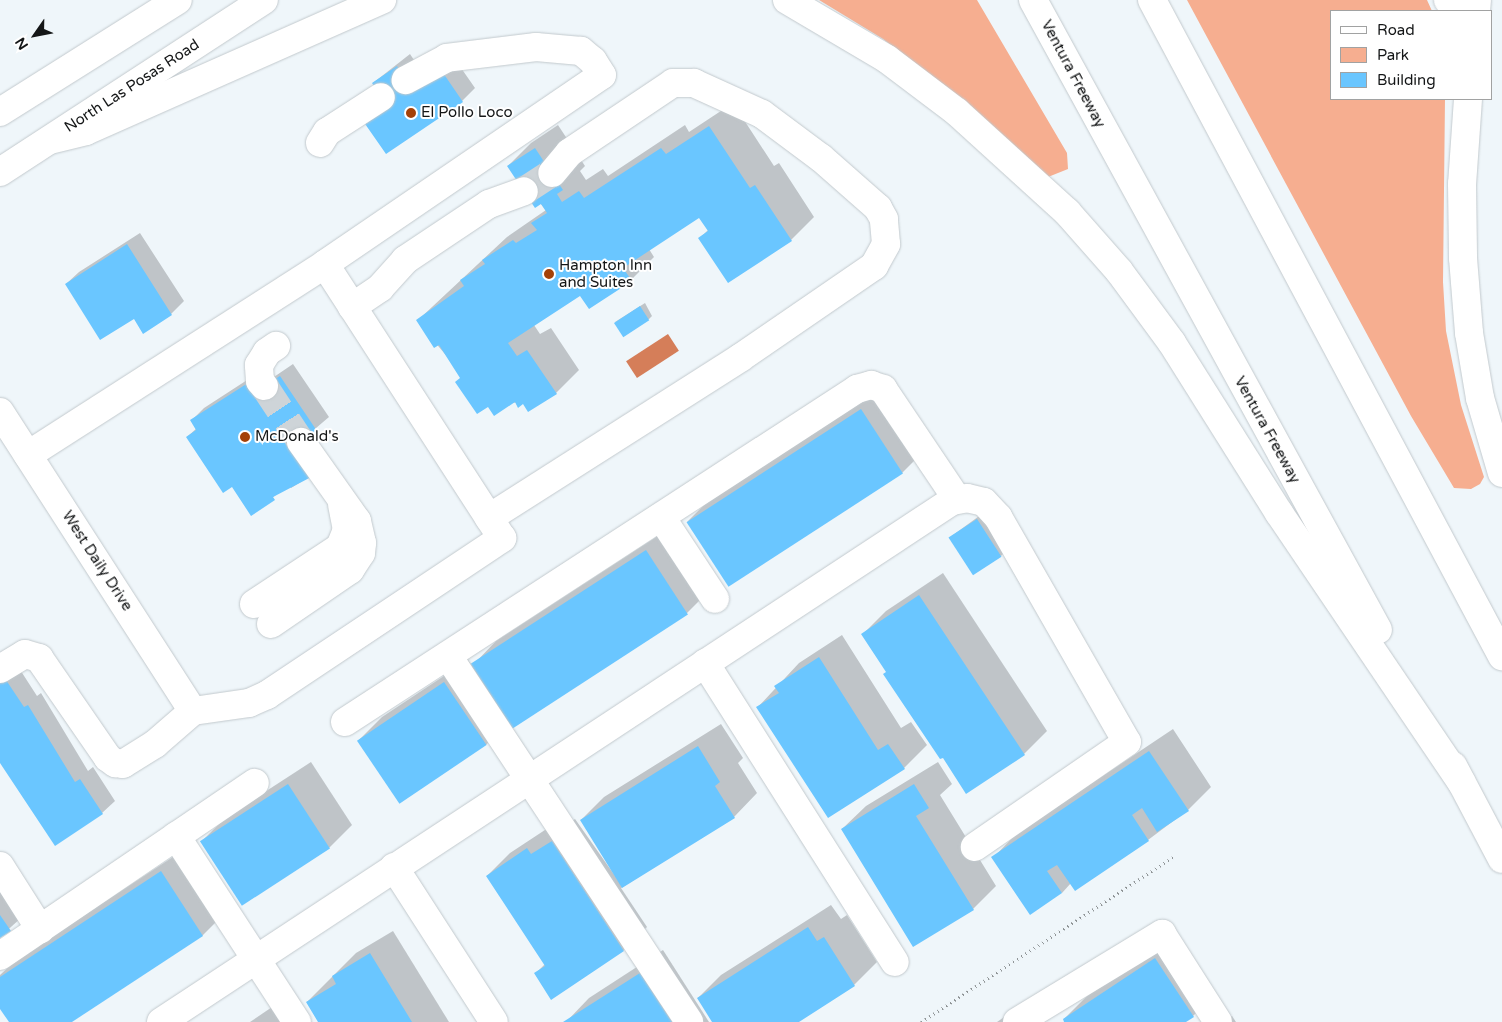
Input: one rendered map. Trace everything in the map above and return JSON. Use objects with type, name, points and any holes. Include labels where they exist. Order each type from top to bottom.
[{"type":"main road","points":[[0,112],[178,0]]},
{"type":"main road","name":"North Las Posas Road","points":[[0,172],[264,0]]},
{"type":"main road","points":[[50,140],[86,131],[382,0]]},
{"type":"main road","points":[[787,0],[887,59],[957,112],[1067,212],[1119,271],[1177,350],[1279,513],[1461,782]]},
{"type":"main road","points":[[1027,0],[1056,43]]},
{"type":"main road","name":"Ventura Freeway","points":[[1033,0],[1502,859]]},
{"type":"main road","points":[[1152,0],[1502,656]]},
{"type":"main road","points":[[1448,0],[1457,10]]},
{"type":"main road","points":[[28,455],[325,264],[602,75],[593,61],[581,51],[536,47],[447,58],[406,80]]},
{"type":"main road","points":[[489,518],[616,440],[874,266],[886,244],[886,225],[878,208],[821,158],[762,114],[694,83],[672,83],[569,153],[552,173]]},
{"type":"main road","points":[[320,143],[327,132],[381,97]]},
{"type":"main road","points":[[1468,100],[1462,184],[1463,258],[1469,333],[1480,398],[1502,474]]},
{"type":"main road","points":[[352,307],[380,288],[406,260],[489,204],[524,191]]},
{"type":"main road","points":[[0,669],[25,654],[39,658],[115,764],[123,764],[155,744],[193,712],[249,703],[309,667],[502,538],[325,264]]},
{"type":"main road","points":[[264,386],[260,381],[259,365],[267,352],[276,346]]},
{"type":"main road","points":[[345,722],[857,389],[871,385],[883,389],[896,405],[957,499]]},
{"type":"main road","name":"West Daily Drive","points":[[0,412],[193,712]]},
{"type":"main road","points":[[262,614],[356,562],[362,542],[361,532],[349,508],[342,503],[301,442]]},
{"type":"main road","points":[[161,1022],[530,777],[957,499],[984,502],[998,517],[1127,742],[975,847]]},
{"type":"main road","points":[[661,517],[715,599]]},
{"type":"main road","points":[[448,656],[530,777],[690,1022]]},
{"type":"main road","points":[[705,663],[895,962]]},
{"type":"main road","points":[[0,956],[255,783]]},
{"type":"main road","points":[[176,836],[297,1022]]},
{"type":"main road","points":[[0,866],[40,929]]},
{"type":"main road","points":[[394,867],[494,1022]]},
{"type":"main road","points":[[1017,1022],[1162,934],[1218,1022]]},
{"type":"path","points":[[920,1022],[1175,856]]},
{"type":"green space","points":[[819,0],[977,0],[1067,153],[1068,169],[1048,177],[936,80],[883,39]]},
{"type":"green space","points":[[1187,0],[1427,0],[1432,10],[1330,10],[1330,100],[1445,100],[1443,282],[1446,331],[1461,405],[1484,477],[1480,484],[1471,489],[1454,488],[1411,416]]},
{"type":"shaded area","points":[[668,334],[679,351],[637,378],[626,361]]},
{"type":"building","name":"El Pollo Loco","points":[[397,66],[411,86],[439,67],[463,102],[386,154],[363,121],[381,97],[372,83]]},
{"type":"building","name":"Hampton Inn and Suites","points":[[709,126],[750,188],[755,185],[792,241],[728,283],[698,238],[708,231],[699,218],[623,268],[632,281],[589,309],[580,296],[508,343],[517,356],[527,350],[557,394],[528,412],[523,404],[518,408],[515,402],[494,416],[488,407],[477,414],[455,382],[460,378],[439,345],[434,348],[416,320],[464,286],[460,280],[485,264],[482,260],[513,240],[516,243],[537,230],[531,223],[547,213],[541,204],[535,208],[507,166],[535,148],[563,190],[557,194],[562,202],[579,191],[584,198],[661,148],[666,154]]},
{"type":"building","points":[[127,244],[172,315],[143,334],[134,319],[100,340],[65,284]]},
{"type":"building","points":[[640,306],[649,320],[623,337],[614,323]]},
{"type":"building","points":[[280,376],[317,431],[296,445],[315,475],[273,497],[275,500],[251,516],[232,487],[223,493],[186,437],[196,430],[190,420],[248,383],[254,392]]},
{"type":"building","points":[[861,409],[903,474],[728,587],[687,522]]},
{"type":"building","points":[[977,519],[1002,557],[973,575],[948,538]]},
{"type":"building","points":[[646,550],[688,615],[513,728],[471,664]]},
{"type":"building","points":[[919,595],[1025,755],[966,794],[943,758],[940,759],[883,674],[886,672],[861,634]]},
{"type":"building","points":[[819,657],[878,750],[888,744],[905,769],[828,818],[756,707],[779,693],[774,686]]},
{"type":"building","points":[[4,677],[24,707],[28,705],[75,782],[80,779],[103,814],[55,846],[0,763],[0,679]]},
{"type":"building","points":[[444,682],[486,745],[399,804],[357,741]]},
{"type":"building","points":[[698,746],[720,782],[715,786],[735,818],[622,888],[580,820]]},
{"type":"building","points":[[1149,751],[1189,811],[1157,832],[1142,808],[1132,815],[1149,841],[1075,891],[1057,865],[1047,871],[1062,893],[1030,915],[991,857]]},
{"type":"building","points":[[288,784],[330,849],[242,906],[200,841]]},
{"type":"building","points":[[914,784],[929,808],[916,816],[974,910],[913,947],[841,829]]},
{"type":"building","points":[[552,841],[624,951],[551,1000],[534,973],[545,966],[486,876],[527,848],[531,854]]},
{"type":"building","points":[[161,871],[203,936],[72,1022],[9,1022],[0,1009],[0,977]]},
{"type":"building","points":[[0,915],[11,931],[0,938]]},
{"type":"building","points":[[808,927],[817,941],[824,937],[855,986],[799,1022],[712,1022],[697,998]]},
{"type":"building","points":[[370,953],[412,1022],[318,1022],[306,1002],[336,984],[332,976]]},
{"type":"building","points":[[1155,958],[1194,1017],[1186,1022],[1064,1022],[1063,1019]]},
{"type":"building","points":[[640,973],[672,1022],[563,1022]]},
{"type":"tunnel","points":[[524,191],[552,173]]},
{"type":"tunnel","points":[[264,386],[301,442]]},
{"type":"place","name":"El Pollo Loco","points":[[411,113]]},
{"type":"place","name":"Hampton Inn and Suites","points":[[549,274]]},
{"type":"place","name":"McDonald's","points":[[245,437]]}]
